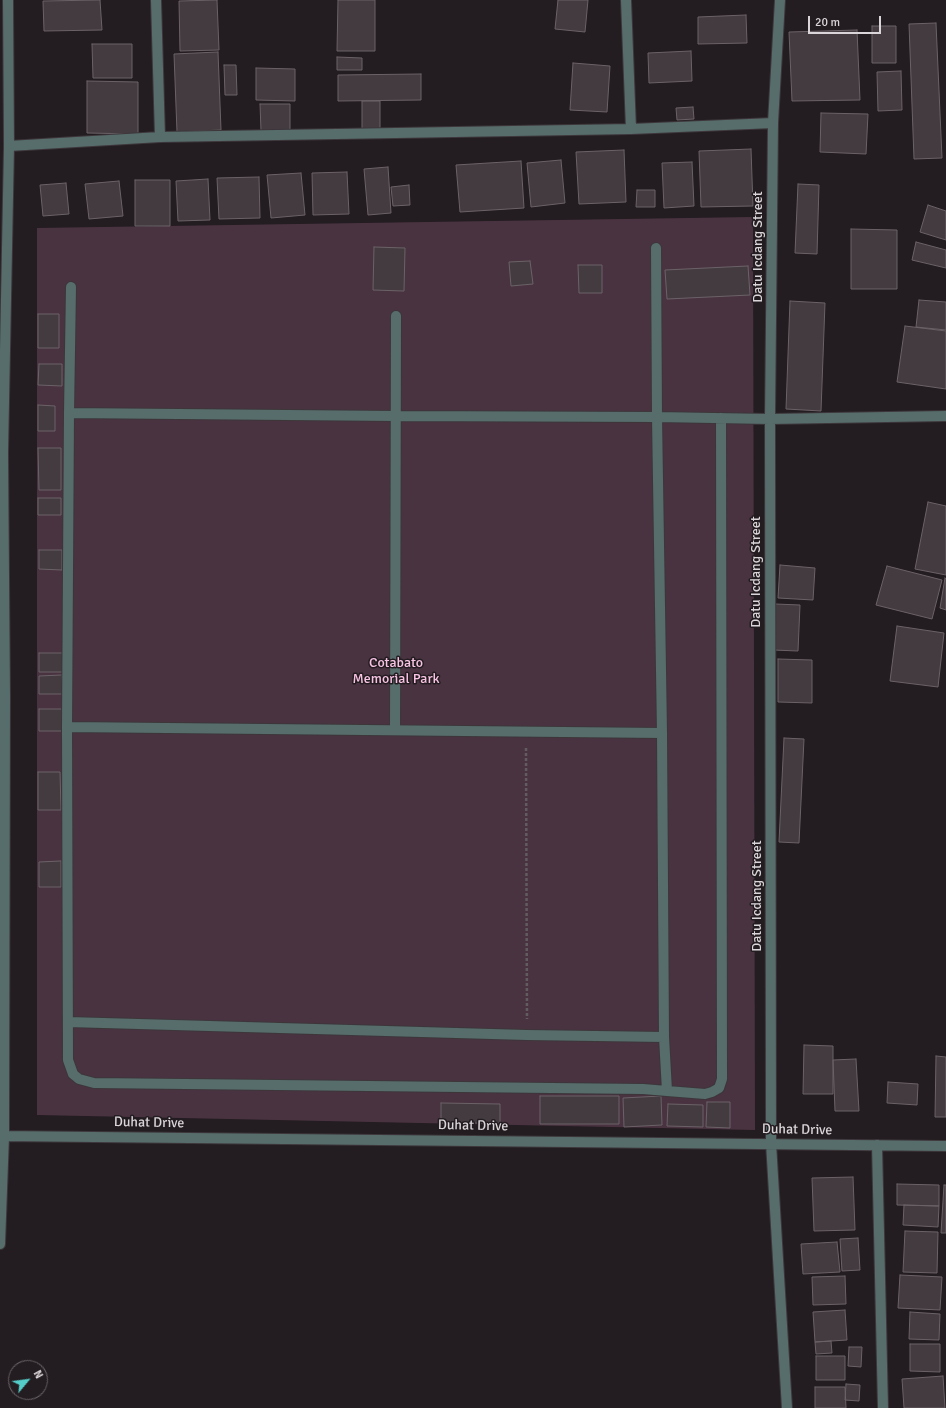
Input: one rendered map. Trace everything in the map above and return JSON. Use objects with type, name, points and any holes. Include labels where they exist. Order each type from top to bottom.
[{"type":"street","points":[[0,1244],[2,1136],[1,453],[9,146],[8,0]]},
{"type":"street","points":[[156,0],[160,137]]},
{"type":"street","points":[[626,0],[631,129]]},
{"type":"street","name":"Datu Icdang Street","points":[[780,0],[773,123],[770,419],[771,1143],[788,1408]]},
{"type":"street","points":[[9,146],[160,137],[631,129],[773,123]]},
{"type":"street","points":[[656,248],[664,1037],[667,1091]]},
{"type":"street","points":[[71,287],[68,413],[68,1060],[73,1074],[79,1079],[94,1083],[643,1089],[705,1094],[719,1088],[722,1079],[722,418]]},
{"type":"street","points":[[395,730],[396,316]]},
{"type":"street","points":[[68,413],[770,419],[946,416]]},
{"type":"street","points":[[67,727],[662,733]]},
{"type":"street","points":[[68,1022],[527,1035],[664,1037]]},
{"type":"street","name":"Duhat Drive","points":[[2,1136],[878,1144],[946,1146]]},
{"type":"street","points":[[878,1144],[883,1408]]},
{"type":"path","points":[[526,731],[527,1035]]},
{"type":"green space","name":"Cotabato Memorial Park","points":[[753,217],[755,1130],[37,1115],[37,228]]},
{"type":"building","points":[[100,0],[102,30],[44,31],[43,1]]},
{"type":"building","points":[[217,0],[219,50],[180,51],[179,1]]},
{"type":"building","points":[[338,0],[375,0],[375,51],[337,51]]},
{"type":"building","points":[[558,0],[588,0],[585,32],[555,29]]},
{"type":"building","points":[[746,15],[747,43],[698,44],[698,17]]},
{"type":"building","points":[[936,23],[942,158],[914,159],[909,24]]},
{"type":"building","points":[[872,26],[896,26],[896,63],[872,63]]},
{"type":"building","points":[[857,30],[860,100],[792,101],[789,32]]},
{"type":"building","points":[[92,44],[132,44],[132,78],[93,78]]},
{"type":"building","points":[[691,51],[692,81],[649,83],[648,53]]},
{"type":"building","points":[[218,52],[221,130],[177,132],[174,54]]},
{"type":"building","points":[[337,57],[362,58],[362,70],[337,70]]},
{"type":"building","points":[[573,63],[610,66],[607,112],[570,110]]},
{"type":"building","points":[[224,65],[236,65],[237,95],[225,95]]},
{"type":"building","points":[[256,68],[295,69],[295,101],[256,100]]},
{"type":"building","points":[[901,71],[902,110],[878,111],[877,72]]},
{"type":"building","points":[[421,74],[421,100],[338,101],[338,75]]},
{"type":"building","points":[[87,81],[138,82],[138,134],[87,133]]},
{"type":"building","points":[[362,101],[380,101],[380,132],[362,132]]},
{"type":"building","points":[[260,104],[290,104],[290,131],[261,131]]},
{"type":"building","points":[[693,107],[694,119],[677,120],[676,108]]},
{"type":"building","points":[[821,113],[868,114],[866,154],[820,152]]},
{"type":"building","points":[[751,149],[753,206],[701,207],[699,151]]},
{"type":"building","points":[[624,150],[626,202],[579,204],[576,152]]},
{"type":"building","points":[[561,160],[565,203],[531,207],[527,163]]},
{"type":"building","points":[[521,161],[524,208],[460,212],[456,165]]},
{"type":"building","points":[[692,162],[694,206],[664,208],[662,163]]},
{"type":"building","points":[[388,167],[391,213],[368,215],[364,169]]},
{"type":"building","points":[[347,172],[349,214],[313,215],[312,173]]},
{"type":"building","points":[[301,173],[305,215],[271,218],[267,175]]},
{"type":"building","points":[[259,177],[260,218],[219,219],[217,178]]},
{"type":"building","points":[[208,179],[210,220],[178,221],[176,181]]},
{"type":"building","points":[[135,180],[170,180],[170,226],[135,226]]},
{"type":"building","points":[[119,181],[123,216],[89,219],[85,184]]},
{"type":"building","points":[[66,183],[69,214],[43,216],[40,185]]},
{"type":"building","points":[[798,184],[819,185],[817,254],[795,253]]},
{"type":"building","points":[[409,185],[410,205],[393,206],[391,187]]},
{"type":"building","points":[[637,190],[655,190],[655,207],[636,207]]},
{"type":"building","points":[[928,205],[946,211],[946,240],[920,232]]},
{"type":"building","points":[[851,229],[897,230],[897,289],[851,289]]},
{"type":"building","points":[[916,242],[946,250],[946,268],[912,260]]},
{"type":"building","points":[[374,247],[405,248],[404,291],[373,290]]},
{"type":"building","points":[[530,261],[533,284],[511,286],[509,262]]},
{"type":"building","points":[[578,265],[602,265],[602,293],[579,293]]},
{"type":"building","points":[[748,266],[750,295],[667,299],[665,270]]},
{"type":"building","points":[[919,300],[946,302],[946,330],[916,327]]},
{"type":"building","points":[[790,301],[825,303],[821,411],[786,409]]},
{"type":"building","points":[[38,314],[59,314],[59,348],[38,348]]},
{"type":"building","points":[[905,326],[946,331],[946,389],[897,382]]},
{"type":"building","points":[[39,364],[62,364],[62,386],[38,385]]},
{"type":"building","points":[[38,405],[55,406],[55,431],[38,431]]},
{"type":"building","points":[[38,448],[61,448],[61,490],[39,490]]},
{"type":"building","points":[[38,498],[61,498],[61,515],[38,515]]},
{"type":"building","points":[[928,502],[946,506],[946,575],[915,569]]},
{"type":"building","points":[[39,550],[62,550],[62,570],[39,569]]},
{"type":"building","points":[[780,565],[815,568],[813,600],[778,598]]},
{"type":"building","points":[[887,566],[942,580],[932,619],[876,605]]},
{"type":"building","points":[[945,578],[946,579],[946,610],[940,608]]},
{"type":"building","points":[[775,604],[800,605],[798,651],[773,650]]},
{"type":"building","points":[[897,626],[944,633],[938,687],[890,681]]},
{"type":"building","points":[[39,653],[64,653],[64,672],[39,672]]},
{"type":"building","points":[[778,659],[812,660],[812,703],[778,702]]},
{"type":"building","points":[[62,675],[63,694],[39,694],[39,676]]},
{"type":"building","points":[[39,709],[62,709],[62,731],[39,731]]},
{"type":"building","points":[[784,738],[804,739],[799,843],[779,842]]},
{"type":"building","points":[[38,772],[60,772],[61,810],[38,810]]},
{"type":"building","points":[[61,861],[61,887],[39,887],[39,862]]},
{"type":"building","points":[[804,1045],[833,1046],[833,1094],[803,1094]]},
{"type":"building","points":[[936,1056],[946,1057],[946,1117],[935,1117]]},
{"type":"building","points":[[856,1059],[859,1111],[835,1111],[833,1060]]},
{"type":"building","points":[[888,1082],[918,1084],[917,1105],[887,1103]]},
{"type":"building","points":[[540,1096],[619,1096],[619,1124],[540,1124]]},
{"type":"building","points":[[661,1096],[662,1125],[624,1127],[623,1098]]},
{"type":"building","points":[[707,1102],[730,1102],[730,1128],[706,1127]]},
{"type":"building","points":[[441,1103],[500,1104],[500,1123],[441,1123]]},
{"type":"building","points":[[668,1104],[703,1105],[703,1127],[667,1126]]},
{"type":"building","points":[[853,1177],[855,1230],[814,1231],[812,1178]]},
{"type":"building","points":[[897,1184],[939,1185],[939,1206],[897,1205]]},
{"type":"building","points":[[944,1185],[946,1185],[946,1233],[941,1233]]},
{"type":"building","points":[[904,1205],[939,1206],[938,1227],[903,1225]]},
{"type":"building","points":[[905,1231],[938,1232],[937,1273],[903,1272]]},
{"type":"building","points":[[858,1238],[860,1270],[842,1271],[840,1239]]},
{"type":"building","points":[[837,1242],[840,1272],[803,1274],[801,1244]]},
{"type":"building","points":[[900,1275],[942,1277],[940,1310],[898,1308]]},
{"type":"building","points":[[845,1276],[846,1304],[813,1305],[812,1277]]},
{"type":"building","points":[[845,1310],[847,1340],[815,1342],[813,1312]]},
{"type":"building","points":[[910,1312],[940,1314],[939,1340],[909,1339]]},
{"type":"building","points":[[831,1341],[832,1353],[816,1354],[815,1342]]},
{"type":"building","points":[[910,1344],[940,1344],[940,1372],[910,1371]]},
{"type":"building","points":[[849,1347],[862,1347],[861,1367],[848,1366]]},
{"type":"building","points":[[816,1356],[845,1356],[845,1380],[816,1380]]},
{"type":"building","points":[[943,1376],[945,1408],[904,1408],[902,1379]]},
{"type":"building","points":[[846,1384],[860,1385],[859,1401],[845,1400]]},
{"type":"building","points":[[815,1387],[845,1387],[846,1408],[815,1408]]}]
